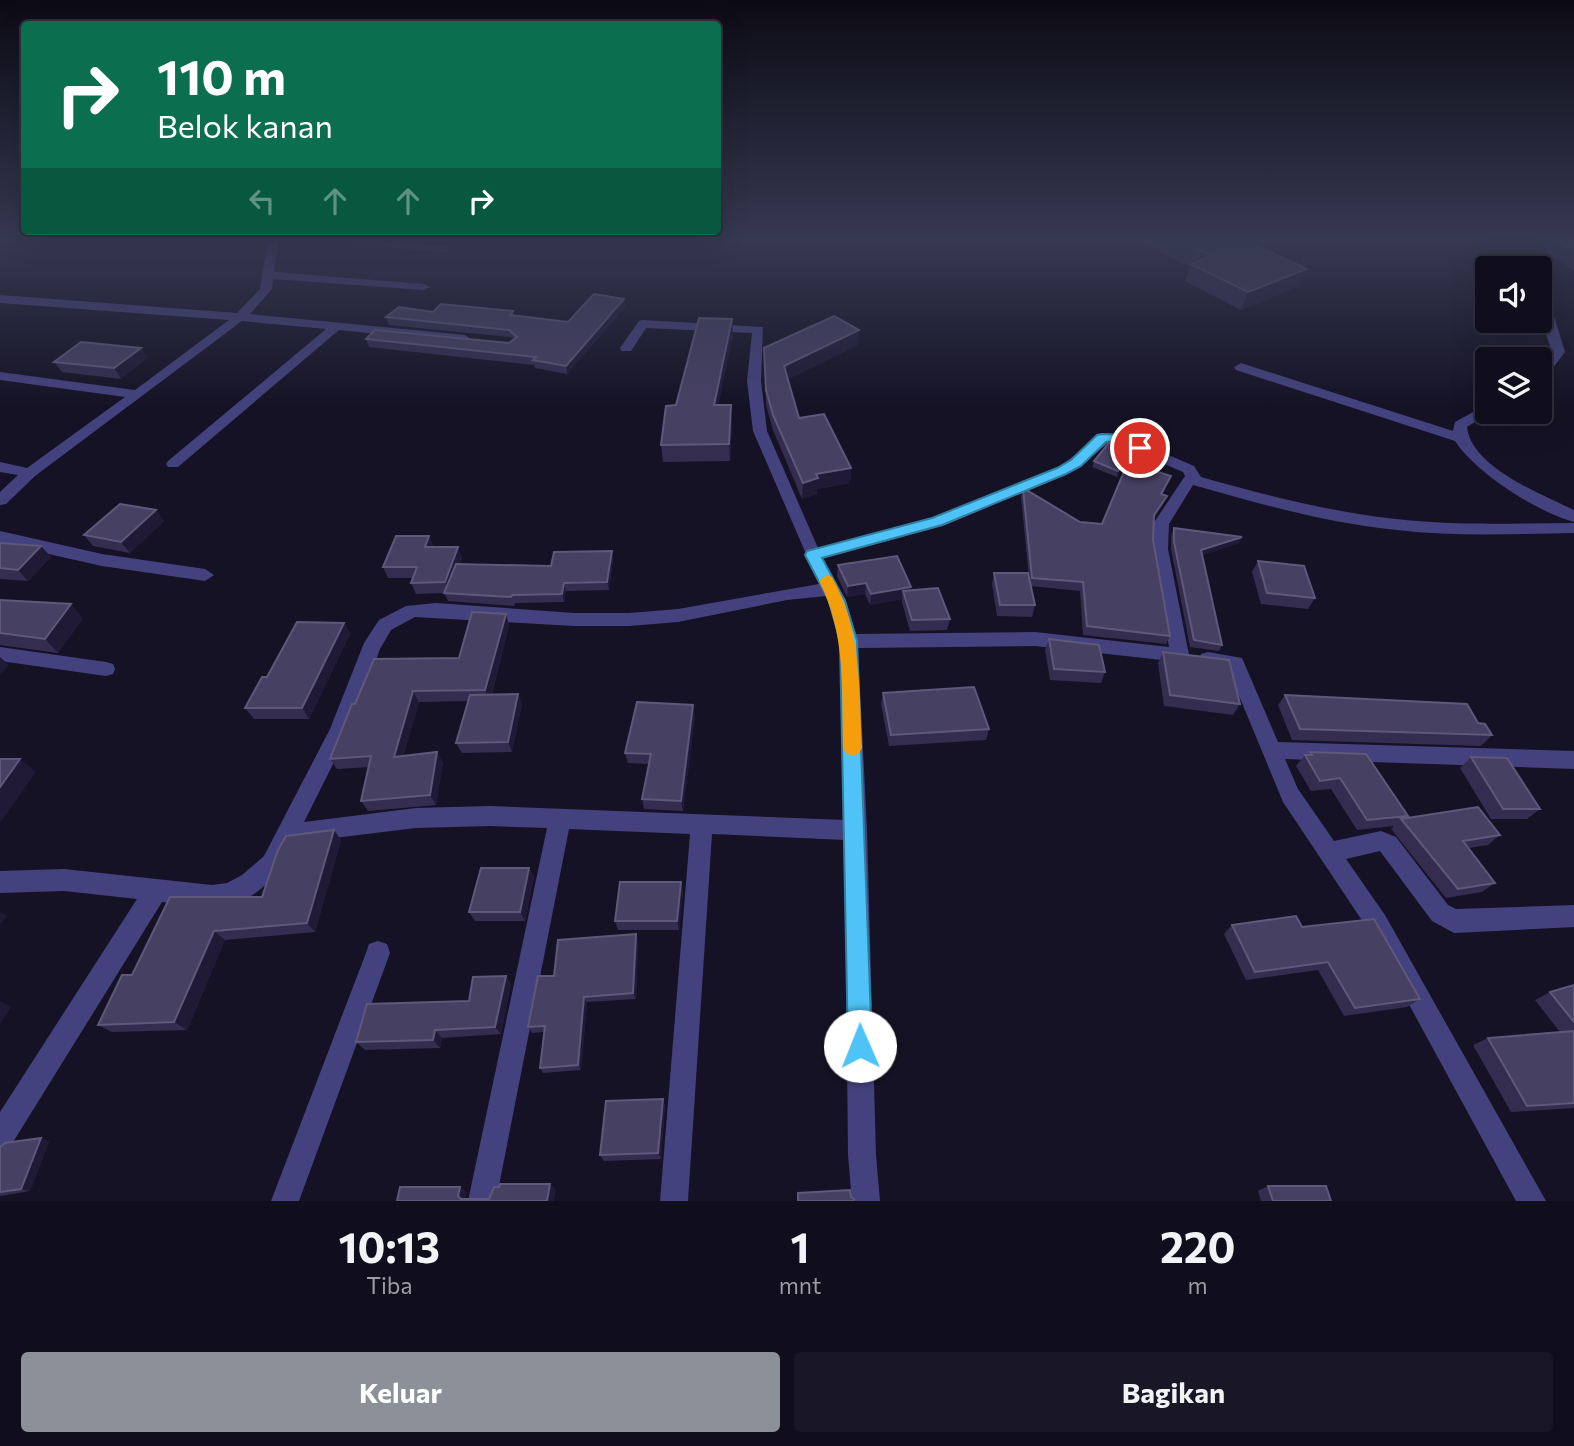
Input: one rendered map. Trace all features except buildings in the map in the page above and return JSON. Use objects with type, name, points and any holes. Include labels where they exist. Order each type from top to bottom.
[{"type":"street","points":[[0,500],[30,473],[241,317],[261,295]]},
{"type":"street","points":[[0,299],[241,317],[485,341]]},
{"type":"street","points":[[626,348],[643,324],[759,330],[754,381],[761,431],[813,555],[831,589],[849,641],[856,830],[862,1155],[866,1201]]},
{"type":"street","points":[[173,464],[336,327]]},
{"type":"street","points":[[1552,329],[1559,352],[1552,360]]},
{"type":"street","points":[[1241,367],[1460,438]]},
{"type":"street","points":[[0,376],[136,394]]},
{"type":"street","points":[[1475,416],[1460,425],[1460,438],[1475,460],[1574,517]]},
{"type":"street","points":[[813,555],[937,522],[1062,471],[1076,463],[1102,438],[1115,437],[1189,468],[1195,479]]},
{"type":"street","points":[[0,467],[30,473]]},
{"type":"street","points":[[1180,655],[1160,549],[1161,524],[1188,480],[1195,479],[1286,506],[1397,525],[1486,529],[1574,528]]},
{"type":"street","points":[[0,537],[102,560],[205,575]]},
{"type":"street","points":[[0,882],[64,880],[155,892],[212,896],[230,894],[250,883],[272,863],[288,834],[340,730],[371,648],[385,625],[412,611],[596,619],[655,618],[802,590],[831,589]]},
{"type":"street","points":[[849,641],[1035,639],[1235,663],[1290,794],[1377,923],[1532,1201]]},
{"type":"street","points":[[0,654],[106,669]]},
{"type":"street","points":[[1270,750],[1574,760]]},
{"type":"street","points":[[288,834],[416,818],[491,816],[856,830]]},
{"type":"street","points":[[482,1201],[560,818]]},
{"type":"street","points":[[674,1201],[702,824]]},
{"type":"street","points":[[1331,852],[1381,841],[1388,844],[1440,913],[1454,920],[1574,916]]},
{"type":"street","points":[[0,1137],[155,892]]},
{"type":"street","points":[[285,1201],[378,953]]},
{"type":"slow traffic","points":[[827,581],[837,601],[849,641],[853,748]]},
{"type":"route","points":[[860,1046],[849,641],[837,601],[813,555],[937,522],[1062,471],[1076,463],[1102,438],[1115,437],[1140,448]]}]
